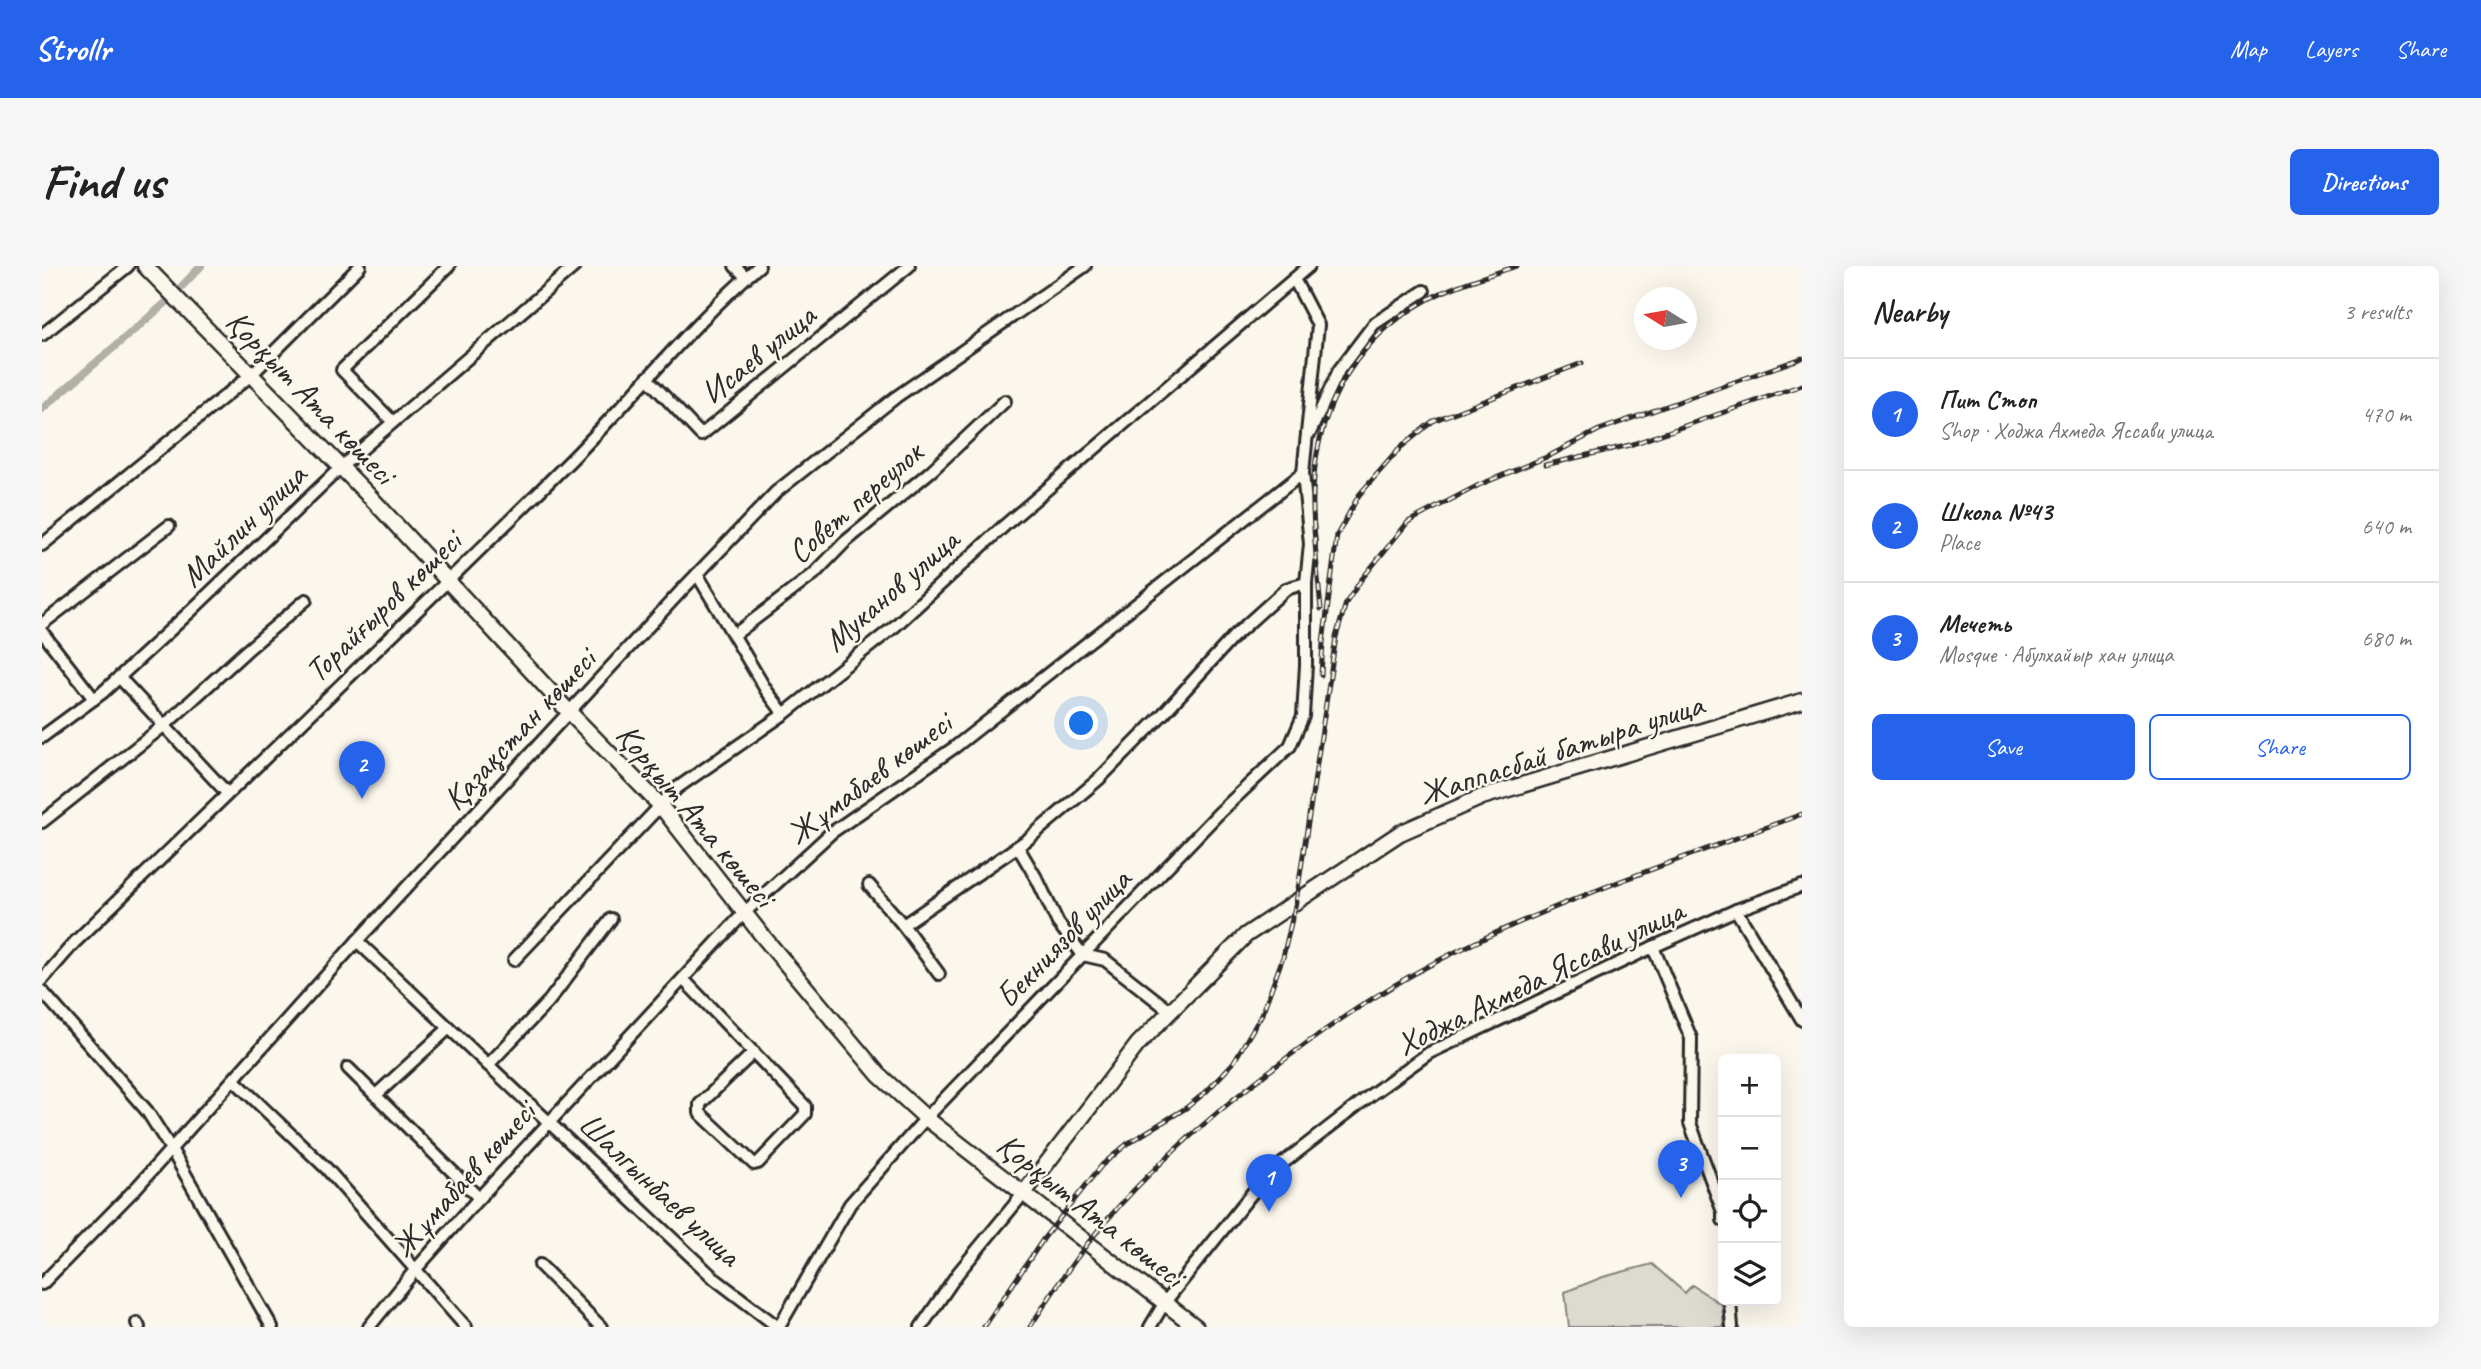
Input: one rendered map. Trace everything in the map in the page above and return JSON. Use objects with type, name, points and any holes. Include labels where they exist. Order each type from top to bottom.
[{"type":"main road","name":"Қорқыт Ата көшесі","points":[[145,266],[341,467],[570,713],[660,805],[744,913],[879,1075],[926,1118],[1196,1327]]},
{"type":"main road","name":"Жаппасбай батыра улица","points":[[1024,1192],[1138,1044],[1245,935],[1400,833],[1482,797],[1802,701]]},
{"type":"street","points":[[42,335],[128,266]]},
{"type":"street","points":[[42,545],[251,375],[360,266]]},
{"type":"street","points":[[393,422],[342,370],[449,266]]},
{"type":"street","name":"Майлин улица","points":[[42,737],[119,677],[341,467],[575,266]]},
{"type":"street","points":[[735,266],[746,277]]},
{"type":"street","name":"Торайғыров көшесі","points":[[43,978],[74,943],[573,458],[647,377],[758,266]]},
{"type":"street","name":"Исаев улица","points":[[647,377],[701,435],[909,266]]},
{"type":"street","name":"Қазақстан көшесі","points":[[42,1284],[171,1149],[357,941],[776,492],[896,397],[1085,266]]},
{"type":"street","name":"Муканов улица","points":[[514,960],[677,788],[784,714],[894,626],[1005,525],[1309,266]]},
{"type":"street","name":"Бекниязов улица","points":[[779,1327],[850,1204],[926,1118],[1219,813],[1290,746],[1303,716],[1306,583],[1310,544],[1303,473],[1318,325],[1294,279]]},
{"type":"street","points":[[1306,442],[1339,370],[1374,324],[1424,291]]},
{"type":"street","name":"Совет переулок","points":[[734,635],[814,575],[845,542],[931,471],[1005,401]]},
{"type":"street","name":"Жұмабаев көшесі","points":[[369,1327],[479,1198],[744,913],[831,833],[954,747],[1303,473]]},
{"type":"street","points":[[42,624],[169,526]]},
{"type":"street","points":[[697,574],[766,690],[784,714]]},
{"type":"street","points":[[903,925],[1018,847],[1099,779],[1234,636],[1286,589],[1306,583]]},
{"type":"street","points":[[42,822],[166,724],[306,600]]},
{"type":"street","points":[[42,632],[94,698]]},
{"type":"street","points":[[119,677],[228,793]]},
{"type":"street","points":[[1018,847],[1058,923],[1083,955],[1105,960],[1170,1012]]},
{"type":"street","points":[[869,885],[939,974]]},
{"type":"street","name":"Ходжа Ахмеда Яссави улица","points":[[1150,1327],[1165,1302],[1253,1192],[1274,1170],[1429,1053],[1735,910],[1802,886]]},
{"type":"street","points":[[1735,910],[1800,1015]]},
{"type":"street","points":[[488,1065],[549,1001],[611,919]]},
{"type":"street","name":"Шалгынбаев улица","points":[[357,941],[715,1279],[779,1327]]},
{"type":"street","points":[[1653,947],[1691,1038],[1690,1123],[1718,1199]]},
{"type":"street","points":[[683,979],[754,1052],[805,1106],[805,1114],[754,1164],[699,1113],[698,1109],[754,1052]]},
{"type":"street","points":[[42,991],[147,1111],[272,1327]]},
{"type":"street","points":[[376,1095],[449,1028]]},
{"type":"street","points":[[348,1068],[479,1198]]},
{"type":"street","points":[[234,1080],[326,1168],[466,1327]]},
{"type":"street","name":"Жаппасбай батыра улица","points":[[921,1327],[958,1273],[1024,1192]]},
{"type":"street","points":[[540,1265],[601,1327]]},
{"type":"street","points":[[1730,1306],[1732,1327]]},
{"type":"shaded area","points":[[1652,1264],[1685,1293],[1692,1285],[1718,1302],[1718,1306],[1722,1306],[1724,1327],[1569,1327],[1565,1292],[1603,1277]]},
{"type":"waterway","points":[[42,409],[169,300],[201,266]]},
{"type":"railway","points":[[1321,609],[1313,508],[1314,476],[1327,415],[1340,387],[1376,338],[1399,318],[1448,290],[1517,266]]},
{"type":"railway","points":[[984,1327],[1044,1238],[1102,1165],[1127,1144],[1186,1108],[1207,1091],[1233,1063],[1262,1014],[1283,957],[1296,902],[1336,637],[1346,603],[1408,522],[1479,485],[1549,456],[1599,430],[1802,358]]},
{"type":"railway","points":[[1321,675],[1337,535],[1359,495],[1400,448],[1433,421],[1582,363]]},
{"type":"railway","points":[[1545,465],[1630,445],[1802,385]]},
{"type":"railway","points":[[1030,1327],[1086,1245],[1121,1204],[1181,1144],[1286,1058],[1376,996],[1439,960],[1512,925],[1636,875],[1802,814]]},
{"type":"place","name":"Школа №43","points":[[362,799]]},
{"type":"place","name":"Мечеть","points":[[1681,1198]]},
{"type":"place","name":"Пит Стоп","points":[[1269,1212]]}]
